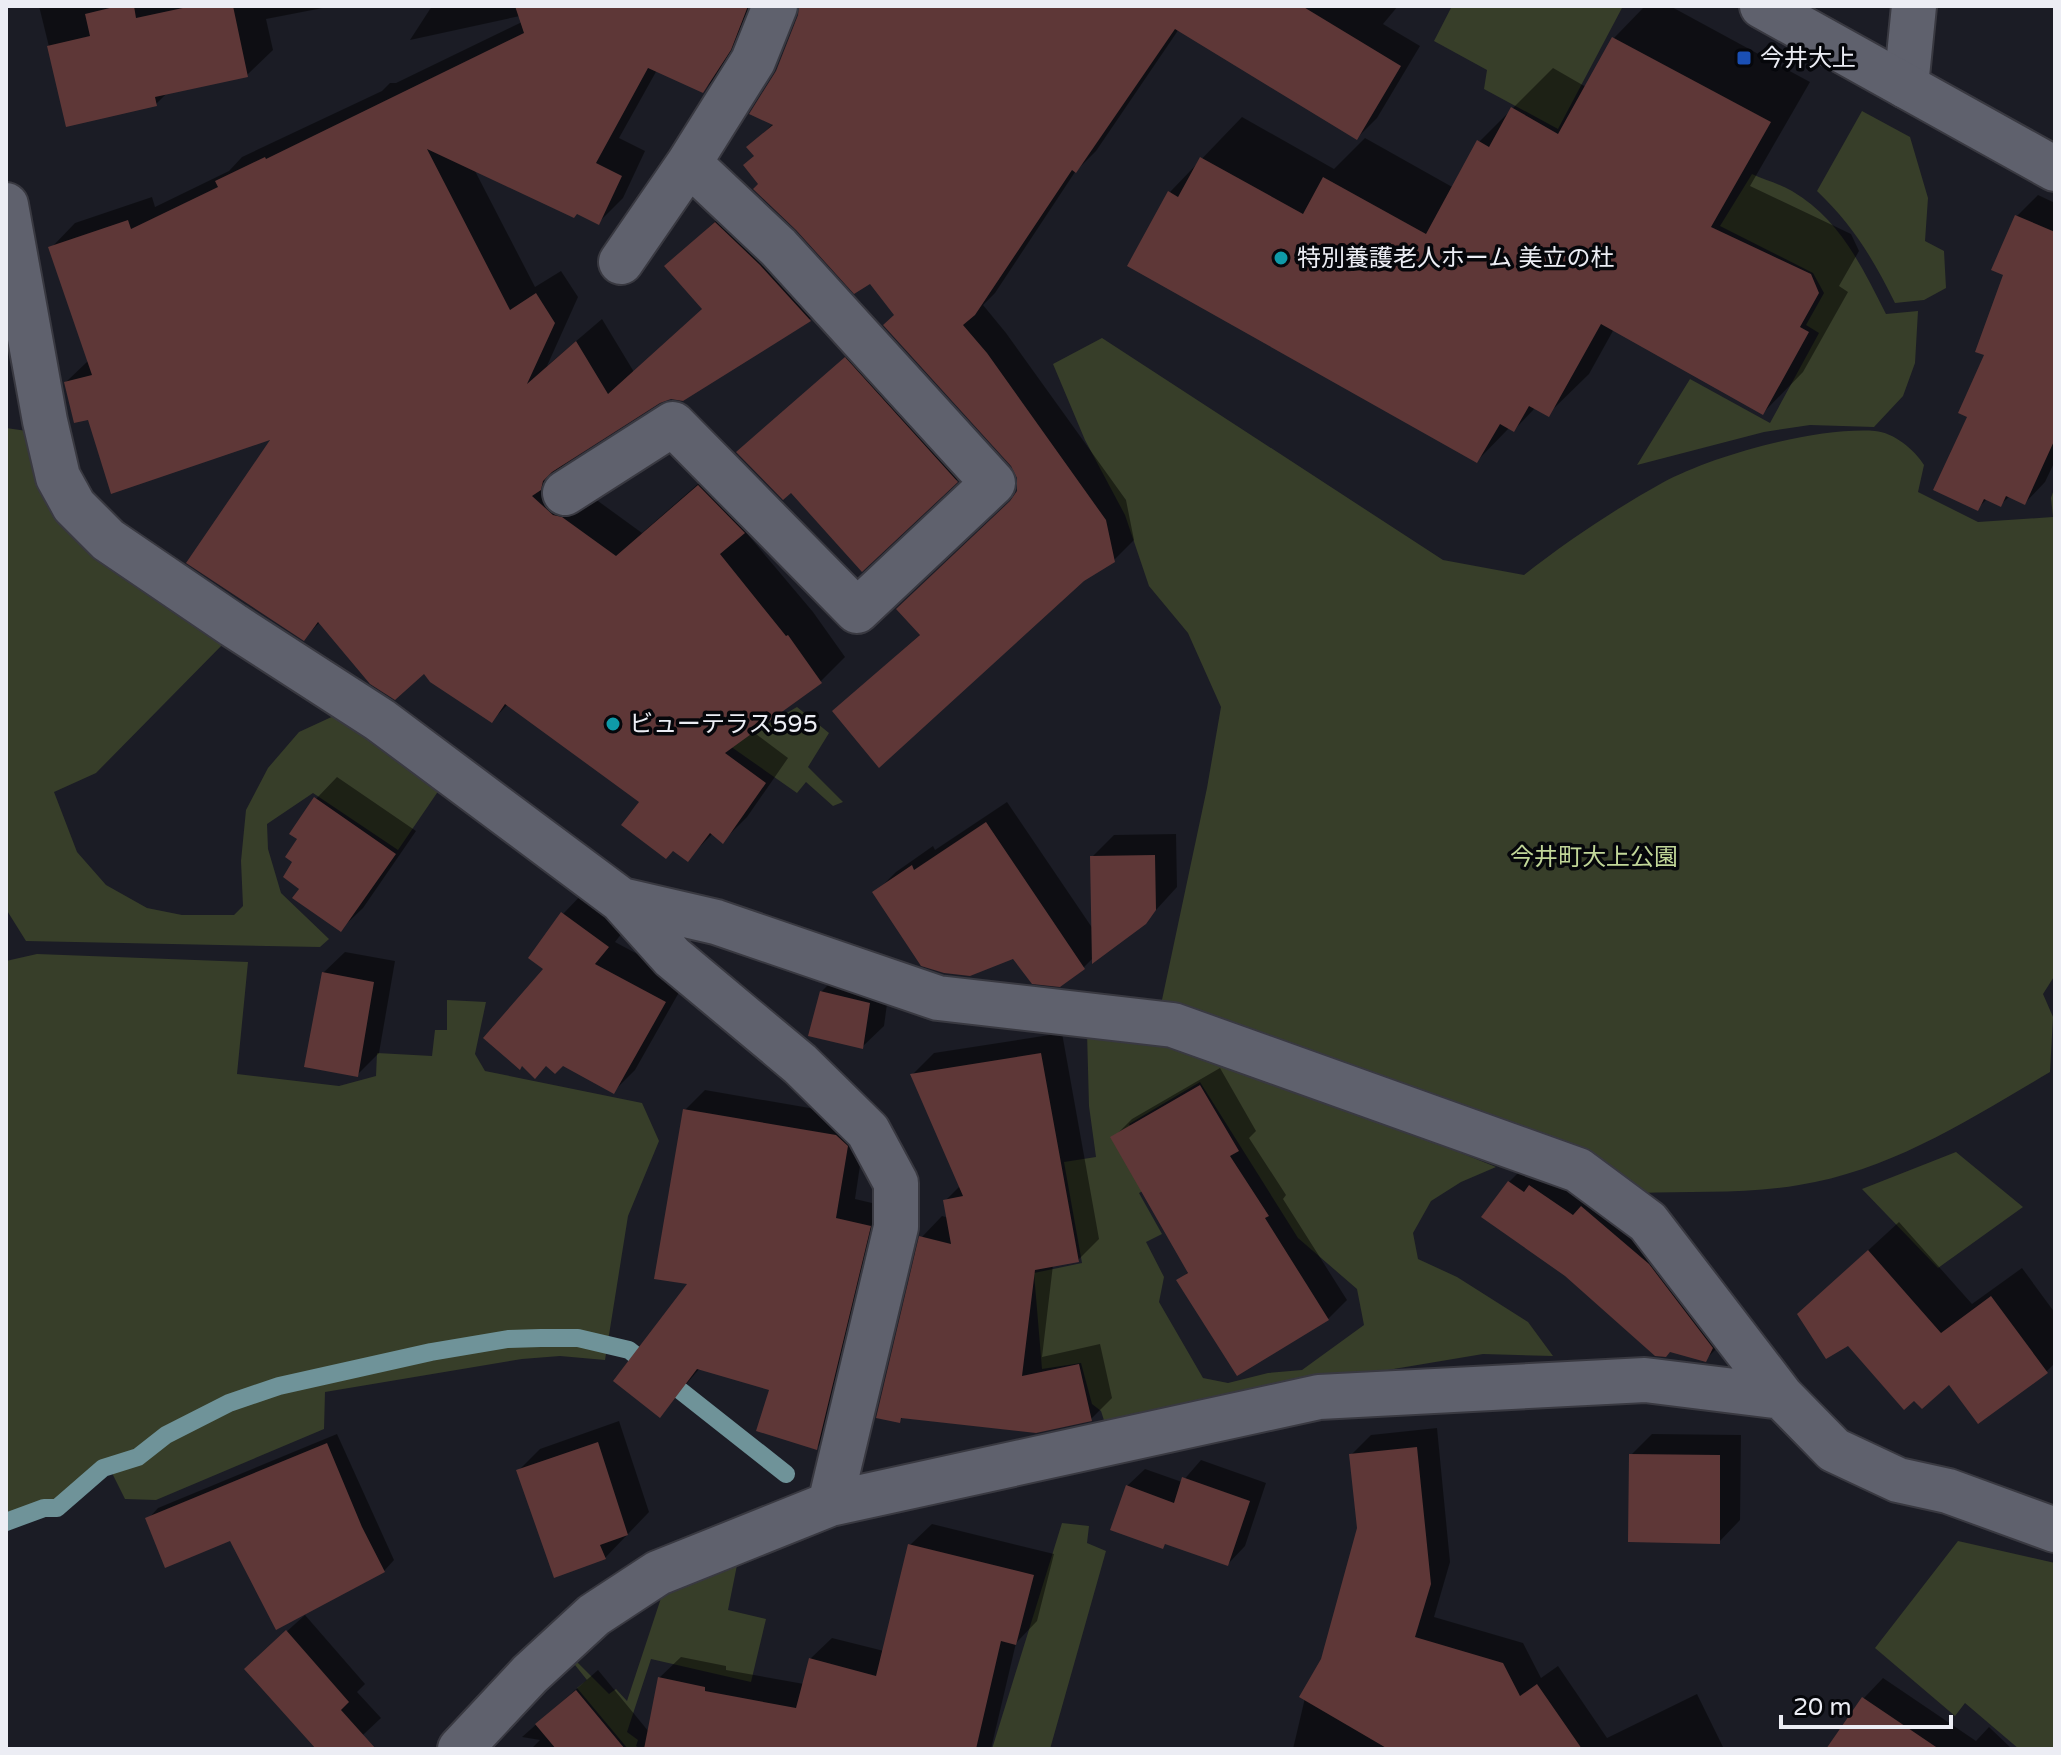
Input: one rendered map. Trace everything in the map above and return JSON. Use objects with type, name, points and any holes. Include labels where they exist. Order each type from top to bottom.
[{"type":"street","points":[[621,262],[689,163],[753,61],[775,6]]},
{"type":"street","points":[[1762,6],[2055,169]]},
{"type":"street","points":[[1906,86],[1914,6]]},
{"type":"street","points":[[565,493],[673,424],[857,611],[993,483],[778,247],[689,163]]},
{"type":"street","points":[[6,205],[45,421],[58,477],[74,506],[108,540],[380,720],[621,900],[672,957],[800,1064],[868,1131],[896,1183],[896,1227],[830,1504]]},
{"type":"street","points":[[621,900],[716,922],[938,998],[1173,1025],[1578,1170],[1648,1222],[1782,1397],[1834,1450],[1898,1480],[1948,1491],[2055,1530]]},
{"type":"street","points":[[460,1749],[530,1674],[594,1615],[658,1573],[830,1504],[1319,1397],[1645,1380],[1782,1397]]},
{"type":"green space","points":[[1452,6],[1623,6],[1558,129],[1484,89],[1487,70],[1434,41]]},
{"type":"green space","points":[[1862,111],[1910,137],[1928,198],[1925,241],[1944,251],[1946,288],[1924,300],[1895,303],[1861,243],[1817,191]]},
{"type":"green space","points":[[1752,174],[1792,191],[1824,215],[1848,245],[1886,314],[1918,311],[1915,363],[1903,396],[1874,427],[1810,425],[1764,432],[1637,465],[1690,379],[1770,423],[1819,333],[1806,325],[1824,293],[1813,273],[1720,226]]},
{"type":"green space","name":"今井町大上公園","points":[[1102,338],[1443,560],[1524,575],[1591,526],[1662,483],[1709,462],[1795,438],[1875,431],[1896,438],[1924,465],[1918,492],[1978,522],[2053,517],[2051,498],[2055,486],[2055,975],[2043,994],[2053,1017],[2050,1072],[1929,1140],[1866,1168],[1833,1178],[1759,1190],[1639,1193],[1611,1167],[1564,1154],[1159,1014],[1221,707],[1188,633],[1149,586],[1125,515],[1085,440],[1053,364]]},
{"type":"green space","points":[[6,428],[27,431],[226,641],[96,773],[54,792],[77,852],[106,885],[147,908],[182,915],[234,915],[243,906],[241,861],[246,810],[268,768],[299,732],[338,714],[439,790],[398,850],[313,793],[267,824],[268,849],[281,893],[329,939],[320,947],[26,941],[6,909]]},
{"type":"green space","points":[[535,573],[759,729],[797,707],[829,733],[808,767],[843,802],[833,806],[806,782],[797,793],[539,612]]},
{"type":"green space","points":[[37,954],[248,962],[237,1074],[339,1086],[376,1076],[377,1053],[432,1056],[435,1030],[447,1030],[447,1000],[486,1002],[475,1054],[485,1071],[642,1103],[659,1141],[628,1216],[605,1360],[560,1356],[522,1359],[325,1392],[324,1429],[156,1500],[125,1499],[112,1473],[96,1464],[53,1501],[6,1515],[6,961]]},
{"type":"green space","points":[[1087,1032],[1171,1036],[1496,1167],[1461,1182],[1431,1201],[1413,1233],[1418,1259],[1457,1277],[1528,1322],[1553,1356],[1483,1354],[1316,1382],[1108,1433],[1101,1411],[1092,1404],[1081,1363],[1042,1369],[1034,1273],[1082,1263],[1064,1162],[1096,1157],[1089,1106]],"holes":[[[1200,1082],[1298,1238],[1357,1289],[1364,1325],[1302,1370],[1268,1373],[1228,1383],[1203,1378],[1159,1302],[1164,1277],[1146,1242],[1162,1234],[1139,1193],[1150,1187],[1147,1155],[1129,1124]]]},
{"type":"green space","points":[[1956,1152],[2023,1207],[1938,1268],[1862,1189]]},
{"type":"green space","points":[[1062,1523],[1089,1526],[1087,1543],[1106,1551],[1050,1749],[992,1749]]},
{"type":"green space","points":[[1958,1541],[2055,1563],[2055,1749],[2019,1749],[1965,1703],[1955,1716],[1875,1648]]},
{"type":"green space","points":[[738,1560],[728,1610],[766,1619],[751,1682],[651,1659],[627,1732],[638,1740],[636,1746],[641,1749],[628,1749],[577,1688],[587,1680],[575,1665],[575,1660],[609,1694],[616,1689],[627,1701],[663,1592]]},
{"type":"building","points":[[118,6],[134,6],[136,18],[192,6],[233,6],[248,77],[155,97],[157,106],[66,127],[47,46],[90,36],[85,14]]},
{"type":"building","points":[[515,6],[748,6],[731,50],[703,93],[648,68],[596,163],[622,176],[599,225],[577,214],[574,218],[427,149],[510,310],[536,293],[555,323],[527,384],[576,341],[608,394],[702,309],[664,266],[715,222],[811,321],[683,401],[671,399],[660,403],[552,472],[543,481],[541,490],[532,496],[553,515],[562,517],[616,556],[698,485],[745,533],[720,554],[788,635],[822,683],[725,753],[766,783],[723,844],[710,833],[688,862],[673,851],[666,859],[621,825],[639,802],[505,704],[492,723],[430,682],[424,674],[395,700],[370,684],[318,622],[304,641],[186,563],[270,440],[111,494],[88,420],[74,423],[64,382],[92,375],[48,247],[128,220],[131,229],[218,187],[215,181],[524,33]]},
{"type":"building","points":[[799,6],[1302,6],[1401,66],[1357,140],[1175,29],[1076,173],[1072,170],[975,315],[963,325],[987,353],[1106,520],[1115,562],[1084,581],[879,768],[832,711],[920,635],[896,609],[1010,501],[1017,491],[1017,478],[1011,466],[883,325],[894,315],[870,284],[854,294],[796,230],[753,189],[758,184],[743,165],[754,156],[746,147],[773,125],[749,114],[776,71]]},
{"type":"building","name":"特別養護老人ホーム 美立の杜","points":[[1612,37],[1771,122],[1711,227],[1811,274],[1819,293],[1800,327],[1809,332],[1763,415],[1601,324],[1549,417],[1529,406],[1514,432],[1500,424],[1477,463],[1127,266],[1168,191],[1178,197],[1200,157],[1303,214],[1323,177],[1426,234],[1477,140],[1489,147],[1511,107],[1558,134]]},
{"type":"building","points":[[2015,215],[2055,232],[2055,439],[2025,505],[2006,496],[2001,507],[1984,499],[1978,511],[1933,490],[1967,417],[1958,413],[1984,355],[1975,352],[2003,275],[1991,270]]},
{"type":"building","points":[[845,357],[958,482],[862,572],[791,493],[783,500],[736,452]]},
{"type":"building","points":[[314,797],[396,854],[341,932],[292,898],[299,889],[283,877],[292,862],[285,857],[297,839],[289,834]]},
{"type":"building","points":[[986,822],[1085,969],[1060,987],[1032,984],[1013,959],[970,976],[921,966],[872,892],[912,865],[914,870]]},
{"type":"building","points":[[1155,855],[1156,910],[1146,924],[1092,964],[1090,856]]},
{"type":"building","points":[[561,912],[609,947],[595,964],[666,1002],[614,1094],[563,1066],[555,1074],[546,1066],[535,1079],[483,1038],[543,969],[528,958]]},
{"type":"building","points":[[322,972],[374,982],[358,1077],[304,1067]]},
{"type":"building","points":[[820,991],[870,1003],[863,1049],[808,1036]]},
{"type":"building","points":[[1041,1053],[1079,1262],[1035,1270],[1022,1376],[1079,1364],[1092,1421],[1036,1433],[901,1418],[900,1423],[876,1418],[919,1236],[951,1244],[943,1200],[963,1196],[910,1074]]},
{"type":"building","points":[[1200,1085],[1239,1151],[1230,1156],[1329,1320],[1237,1376],[1176,1280],[1188,1273],[1110,1137]]},
{"type":"building","points":[[683,1109],[836,1135],[848,1146],[836,1218],[871,1226],[817,1450],[756,1431],[769,1390],[697,1369],[660,1418],[613,1381],[687,1284],[654,1279]]},
{"type":"building","points":[[1508,1181],[1524,1192],[1529,1185],[1573,1215],[1581,1206],[1649,1264],[1713,1348],[1706,1362],[1670,1352],[1666,1357],[1655,1356],[1565,1276],[1481,1217]]},
{"type":"building","points":[[1868,1250],[1941,1333],[1991,1296],[2048,1373],[1978,1424],[1949,1385],[1922,1409],[1914,1401],[1904,1410],[1848,1346],[1826,1359],[1797,1314]]},
{"type":"building","points":[[598,1442],[628,1535],[600,1545],[606,1559],[554,1578],[516,1470]]},
{"type":"building","points":[[327,1443],[362,1527],[385,1572],[276,1630],[230,1541],[165,1568],[145,1518]]},
{"type":"building","points":[[1417,1447],[1431,1584],[1415,1637],[1503,1663],[1520,1696],[1537,1684],[1582,1749],[1388,1749],[1299,1697],[1321,1659],[1357,1528],[1349,1454]]},
{"type":"building","points":[[1629,1454],[1720,1455],[1720,1544],[1628,1542]]},
{"type":"building","points":[[1182,1477],[1250,1501],[1228,1566],[1165,1544],[1163,1549],[1110,1530],[1126,1485],[1174,1503]]},
{"type":"building","points":[[908,1544],[1034,1575],[1016,1645],[1001,1641],[976,1749],[644,1749],[658,1677],[705,1687],[705,1691],[796,1708],[809,1658],[876,1676]]},
{"type":"building","points":[[286,1630],[349,1702],[341,1710],[376,1749],[316,1749],[244,1669]]},
{"type":"building","points":[[576,1690],[625,1749],[556,1749],[535,1724]]},
{"type":"building","points":[[1862,1697],[1939,1749],[1826,1749]]},
{"type":"waterway","points":[[6,1522],[44,1508],[57,1508],[103,1468],[138,1457],[166,1435],[229,1403],[279,1386],[431,1352],[508,1339],[578,1338],[629,1350],[786,1474]]},
{"type":"place","name":"今井大上","points":[[1744,58]]},
{"type":"place","name":"特別養護老人ホーム 美立の杜","points":[[1281,258]]},
{"type":"place","name":"ビューテラス595","points":[[613,724]]}]
